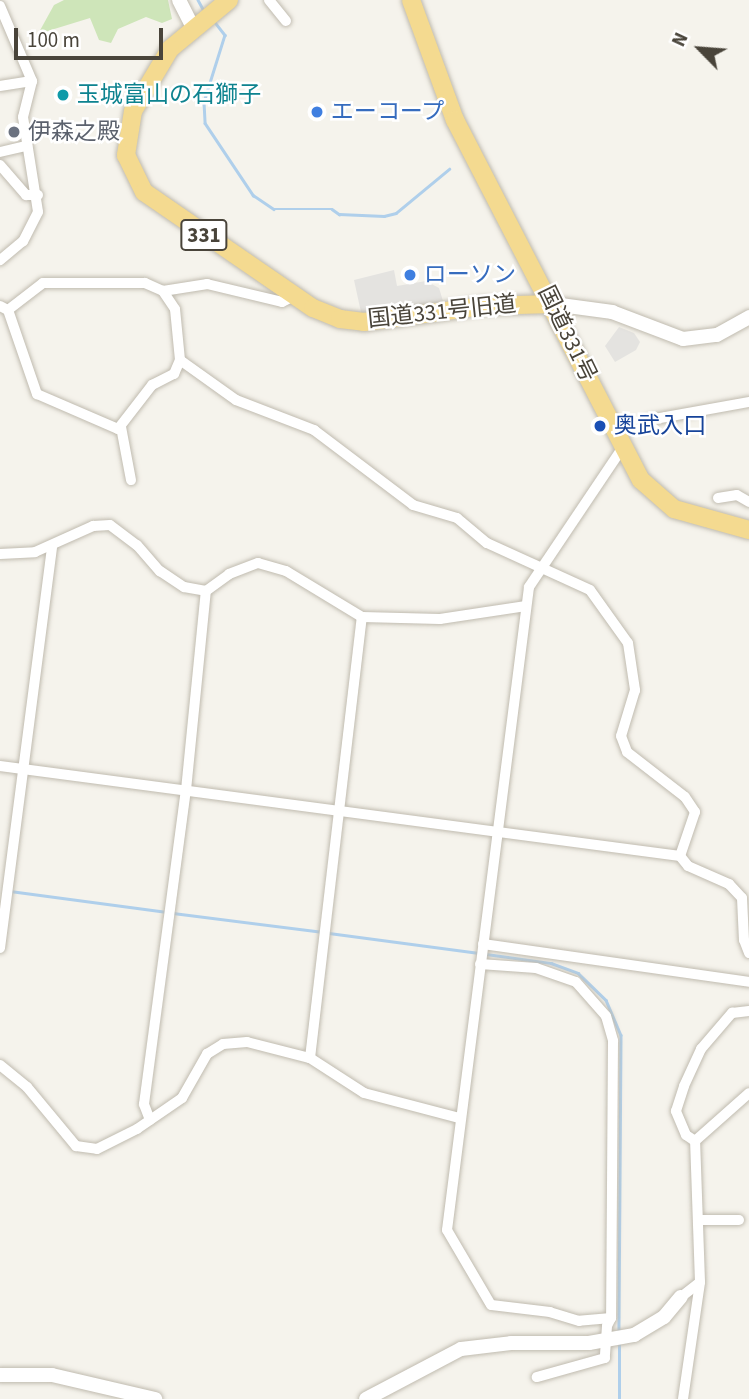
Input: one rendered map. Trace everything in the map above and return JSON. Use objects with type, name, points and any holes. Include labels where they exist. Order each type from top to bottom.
[{"type":"highway","name":"国道331号旧道","points":[[229,0],[170,49],[133,111],[127,132],[128,163],[137,183],[153,200],[326,315],[365,322],[469,307],[553,304]]},
{"type":"highway","name":"国道331号","points":[[411,0],[422,41],[455,120],[553,304],[640,480],[660,500],[685,513],[749,530]]},
{"type":"street","points":[[179,0],[203,19]]},
{"type":"street","points":[[269,0],[286,21]]},
{"type":"street","points":[[0,6],[32,81],[23,117],[38,195],[38,212],[31,228],[4,258]]},
{"type":"street","points":[[0,86],[32,81]]},
{"type":"street","points":[[0,152],[27,146]]},
{"type":"street","points":[[0,165],[26,195],[38,195]]},
{"type":"street","points":[[0,244],[4,258]]},
{"type":"street","points":[[121,427],[37,394],[4,308],[43,283],[133,280],[163,291],[207,284],[282,302],[294,296]]},
{"type":"street","points":[[131,480],[121,427],[152,385],[174,374],[180,360],[177,316],[163,291]]},
{"type":"street","points":[[553,304],[605,310],[683,339],[717,335],[749,317]]},
{"type":"street","points":[[180,360],[236,400],[314,430],[413,505],[457,518],[487,543],[590,590],[628,643],[635,690],[621,736],[627,752],[685,797],[695,812],[680,856]]},
{"type":"street","points":[[649,420],[749,402]]},
{"type":"street","points":[[611,1318],[579,1321],[550,1312],[491,1305],[447,1230],[459,1118],[529,587],[623,447]]},
{"type":"street","points":[[718,498],[737,495],[749,502]]},
{"type":"street","points":[[0,554],[12,556],[52,546],[93,526],[110,525],[137,545],[160,571],[184,587],[206,591],[229,574],[258,563],[286,572],[362,617],[440,619],[526,606]]},
{"type":"street","points":[[0,948],[52,546]]},
{"type":"street","points":[[150,1120],[144,1104],[186,790],[206,591]]},
{"type":"street","points":[[310,1058],[342,811],[362,617]]},
{"type":"street","points":[[0,766],[680,856],[688,866],[729,884],[742,898],[744,940],[749,953]]},
{"type":"street","points":[[482,945],[749,982]]},
{"type":"street","points":[[480,962],[559,974],[595,998],[606,1016],[613,1041],[610,1341],[605,1357],[537,1377]]},
{"type":"street","points":[[695,1141],[686,1135],[676,1111],[684,1086],[701,1049],[732,1013],[749,1012]]},
{"type":"street","points":[[0,1065],[27,1087],[76,1146],[97,1149],[150,1120],[182,1098],[207,1054],[223,1044],[247,1042],[310,1058],[364,1093],[459,1118]]},
{"type":"street","points":[[695,1141],[749,1093]]},
{"type":"street","points":[[684,1399],[700,1282],[700,1220],[695,1141]]},
{"type":"street","points":[[700,1220],[739,1220]]},
{"type":"street","points":[[366,1399],[461,1349],[511,1343],[610,1341],[634,1335],[664,1317],[681,1297],[700,1282]]},
{"type":"street","points":[[0,1375],[52,1375],[155,1399]]},
{"type":"green space","points":[[64,0],[168,0],[172,19],[162,23],[146,17],[118,29],[111,43],[99,40],[90,18],[38,34],[54,5]]},
{"type":"shaded area","points":[[394,270],[397,286],[426,281],[439,288],[443,301],[362,317],[354,280]]},
{"type":"shaded area","points":[[619,327],[634,333],[640,342],[636,350],[615,362],[605,346]]},
{"type":"waterway","points":[[198,0],[204,11]]},
{"type":"waterway","points":[[214,21],[225,35],[204,102],[205,123],[253,195],[274,209],[332,209],[339,214],[384,216],[396,213],[449,169]]},
{"type":"waterway","points":[[10,891],[167,912]]},
{"type":"waterway","points":[[173,913],[323,932]]},
{"type":"waterway","points":[[329,933],[479,953]]},
{"type":"waterway","points":[[486,954],[551,963],[578,973],[606,1000],[621,1035],[619,1332]]},
{"type":"waterway","points":[[619,1342],[619,1399]]},
{"type":"place","name":"玉城富山の石獅子","points":[[63,95]]},
{"type":"place","name":"エーコープ","points":[[317,112]]},
{"type":"place","name":"伊森之殿","points":[[14,132]]},
{"type":"place","name":"ローソン","points":[[410,275]]},
{"type":"place","name":"奥武入口","points":[[600,426]]}]
